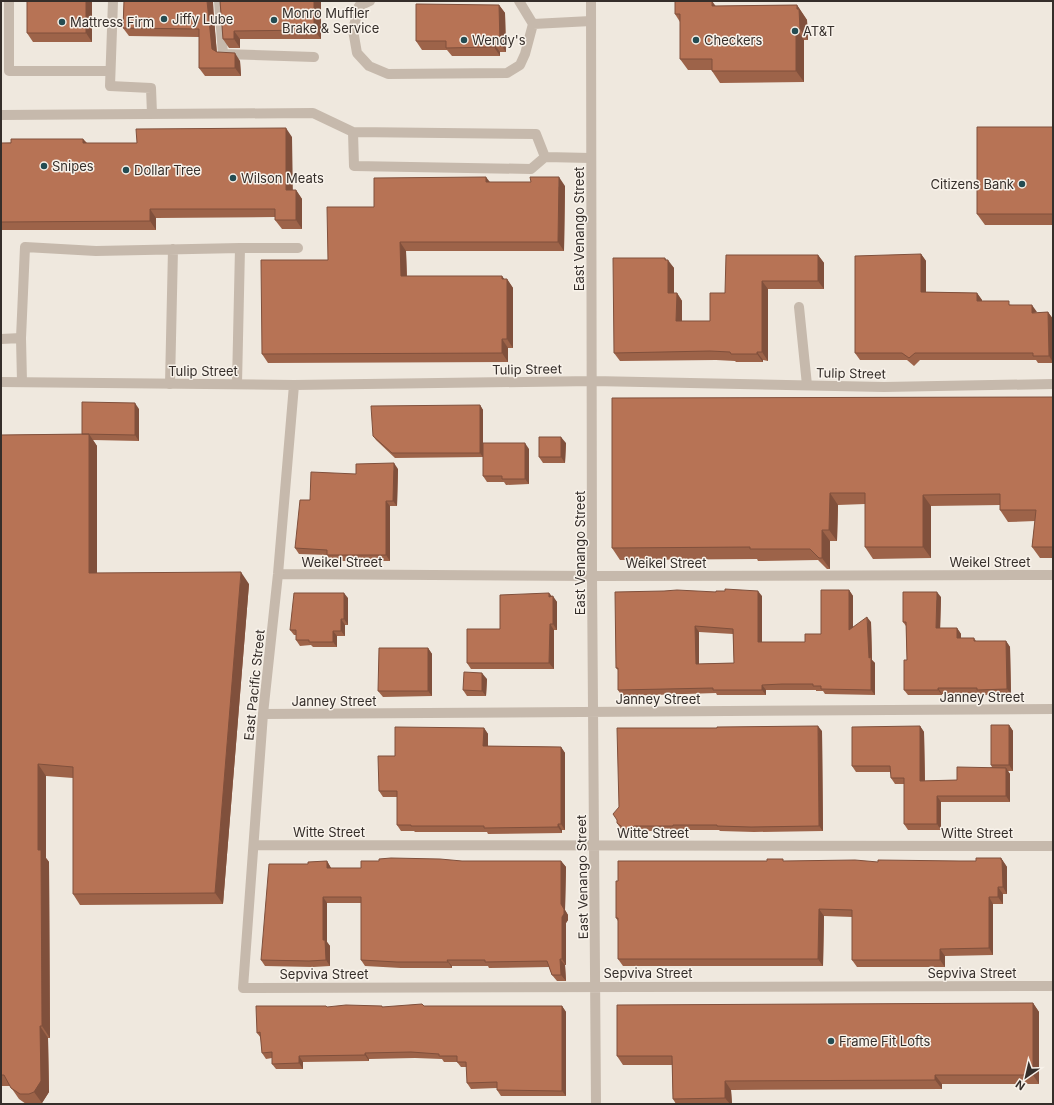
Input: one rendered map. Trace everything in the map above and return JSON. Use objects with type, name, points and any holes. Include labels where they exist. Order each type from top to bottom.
[{"type":"street","points":[[9,1],[9,71],[110,71]]},
{"type":"street","points":[[114,1],[110,86],[151,88],[152,114]]},
{"type":"street","points":[[219,1],[223,54],[314,57]]},
{"type":"street","points":[[370,1],[360,6],[353,30],[357,53],[369,66],[388,74],[508,73],[520,65],[525,54],[533,24],[519,1]]},
{"type":"street","name":"East Venango Street","points":[[591,1],[593,381],[592,576],[596,1104]]},
{"type":"street","points":[[533,24],[591,21]]},
{"type":"street","points":[[1,114],[312,113],[353,132],[536,134],[545,157]]},
{"type":"street","points":[[353,132],[354,166],[531,169],[545,157],[591,158]]},
{"type":"street","points":[[22,382],[21,338],[25,247],[96,251],[298,248]]},
{"type":"street","points":[[237,384],[240,248]]},
{"type":"street","points":[[170,384],[173,249]]},
{"type":"street","points":[[799,307],[807,385]]},
{"type":"street","points":[[1,339],[21,338]]},
{"type":"street","name":"Tulip Street","points":[[1,382],[294,385],[593,381],[884,387],[1053,384]]},
{"type":"street","name":"East Pacific Street","points":[[242,988],[263,714],[278,574],[294,385]]},
{"type":"street","name":"Weikel Street","points":[[278,574],[592,576],[1053,575]]},
{"type":"street","name":"Janney Street","points":[[263,714],[1053,709]]},
{"type":"street","name":"Witte Street","points":[[254,845],[1053,846]]},
{"type":"street","name":"Sepviva Street","points":[[242,988],[1053,986]]},
{"type":"building","name":"Mattress Firm","points":[[27,1],[86,1],[86,33],[27,33]]},
{"type":"building","points":[[124,1],[207,1],[212,49],[217,52],[235,53],[235,68],[199,68],[199,29],[123,28]]},
{"type":"building","name":"Monro Muffler Brake & Service","points":[[220,1],[314,1],[314,30],[234,31],[234,39],[223,39]]},
{"type":"building","points":[[675,1],[712,1],[712,6],[797,5],[797,9],[799,9],[800,29],[796,29],[796,71],[712,71],[712,59],[680,59],[680,14],[675,14]]},
{"type":"building","name":"Wendy's","points":[[416,4],[499,5],[500,43],[494,44],[494,47],[446,48],[446,41],[416,41]]},
{"type":"building","points":[[977,127],[1053,127],[1053,214],[977,214]]},
{"type":"building","points":[[286,128],[286,190],[296,190],[296,220],[275,220],[275,209],[150,209],[150,221],[1,222],[1,143],[11,143],[11,139],[83,139],[83,143],[137,143],[136,129]]},
{"type":"building","points":[[486,177],[486,182],[531,182],[530,177],[559,177],[558,242],[400,242],[401,276],[502,276],[502,279],[507,279],[507,339],[502,339],[502,353],[262,354],[261,260],[328,260],[327,207],[374,207],[374,178]]},
{"type":"building","points":[[921,254],[921,292],[977,293],[977,301],[1009,301],[1009,305],[1032,305],[1032,313],[1048,312],[1049,356],[1033,356],[1033,353],[915,353],[909,358],[902,353],[855,353],[855,256]]},
{"type":"building","points":[[726,255],[818,255],[818,281],[762,281],[762,352],[757,352],[757,354],[731,354],[730,352],[710,351],[614,353],[613,258],[665,258],[665,260],[668,260],[668,293],[677,293],[676,321],[710,321],[710,293],[725,293]]},
{"type":"building","points":[[1053,397],[1053,547],[1032,547],[1036,510],[1000,510],[1000,494],[923,495],[923,547],[865,547],[865,493],[830,493],[829,530],[822,530],[822,558],[819,558],[810,549],[750,549],[750,547],[612,548],[612,398]]},
{"type":"building","points":[[82,402],[135,403],[135,435],[82,434]]},
{"type":"building","points":[[480,405],[480,453],[392,453],[373,436],[371,406]]},
{"type":"building","points":[[89,434],[89,573],[241,572],[215,893],[73,894],[73,767],[38,764],[38,850],[41,850],[41,1081],[34,1092],[29,1094],[20,1094],[11,1088],[4,1075],[1,1075],[1,435]]},
{"type":"building","points":[[539,437],[561,437],[561,457],[539,457]]},
{"type":"building","points":[[483,443],[525,443],[525,479],[502,479],[502,476],[483,476]]},
{"type":"building","points":[[394,463],[393,501],[386,501],[386,555],[327,555],[327,550],[295,548],[300,500],[310,500],[311,472],[356,474],[356,464]]},
{"type":"building","points":[[725,589],[758,591],[758,642],[805,642],[805,634],[821,634],[821,590],[849,590],[849,630],[867,617],[869,658],[871,657],[871,690],[821,689],[821,686],[813,686],[813,684],[782,684],[762,685],[762,690],[713,690],[713,688],[618,690],[618,668],[616,668],[615,592],[677,590],[725,591]],"holes":[[[695,626],[733,629],[734,663],[696,664]]]},
{"type":"building","points":[[903,592],[937,592],[936,628],[957,628],[957,638],[974,638],[974,641],[1006,641],[1007,689],[977,690],[977,688],[938,688],[938,690],[904,690],[904,660],[907,660],[906,622],[903,622]]},
{"type":"building","points":[[294,593],[344,593],[344,619],[341,619],[341,631],[333,631],[333,642],[309,642],[309,640],[296,640],[296,630],[290,630]]},
{"type":"building","points":[[549,593],[549,597],[553,596],[553,624],[550,624],[549,663],[467,663],[467,629],[500,629],[500,595]]},
{"type":"building","points":[[379,648],[428,648],[428,691],[378,691]]},
{"type":"building","points":[[464,672],[482,673],[482,691],[463,690]]},
{"type":"building","points":[[991,725],[1009,725],[1009,765],[991,765]]},
{"type":"building","points":[[818,726],[819,826],[751,827],[673,825],[634,826],[631,829],[625,829],[617,823],[617,820],[613,814],[619,807],[617,728]]},
{"type":"building","points":[[920,726],[920,781],[957,780],[957,767],[1006,768],[1006,796],[937,796],[937,824],[904,824],[904,778],[891,778],[890,766],[852,766],[852,727]]},
{"type":"building","points":[[395,727],[484,728],[483,746],[561,747],[561,824],[558,824],[558,827],[484,828],[484,826],[397,825],[397,791],[379,791],[378,756],[395,756]]},
{"type":"building","points":[[391,858],[462,861],[561,861],[561,904],[564,909],[564,914],[562,917],[562,959],[560,959],[561,975],[552,975],[547,961],[485,962],[485,960],[447,960],[448,962],[397,962],[361,960],[361,897],[323,897],[323,940],[325,940],[326,960],[261,960],[269,864],[308,864],[308,862],[327,861],[327,868],[361,868],[361,861],[379,861],[379,859]]},
{"type":"building","points":[[976,858],[1001,858],[1002,860],[1003,887],[998,887],[998,897],[989,897],[989,948],[940,949],[940,960],[852,960],[852,910],[819,909],[818,959],[618,959],[616,881],[618,881],[618,861],[767,861],[767,859],[783,859],[783,861],[855,860],[878,862],[878,860],[976,861]]},
{"type":"building","name":"Frame Fit Lofts","points":[[1033,1003],[1033,1075],[935,1075],[935,1080],[725,1081],[725,1098],[673,1099],[672,1056],[617,1056],[617,1005]]},
{"type":"building","points":[[422,1004],[424,1006],[562,1006],[562,1091],[497,1090],[497,1082],[467,1083],[466,1062],[457,1062],[457,1056],[439,1056],[439,1054],[411,1052],[365,1053],[365,1055],[299,1056],[299,1063],[272,1064],[272,1052],[262,1053],[260,1032],[257,1033],[256,1006],[327,1007],[346,1005],[382,1007]]},
{"type":"place","name":"Jiffy Lube","points":[[164,19]]},
{"type":"place","name":"Monro Muffler Brake & Service","points":[[274,20]]},
{"type":"place","name":"Mattress Firm","points":[[62,22]]},
{"type":"place","name":"AT&T","points":[[795,31]]},
{"type":"place","name":"Wendy's","points":[[464,40]]},
{"type":"place","name":"Checkers","points":[[696,40]]},
{"type":"place","name":"Snipes","points":[[44,166]]},
{"type":"place","name":"Dollar Tree","points":[[126,170]]},
{"type":"place","name":"Wilson Meats","points":[[233,178]]},
{"type":"place","name":"Citizens Bank","points":[[1022,184]]},
{"type":"place","name":"Frame Fit Lofts","points":[[831,1041]]}]
